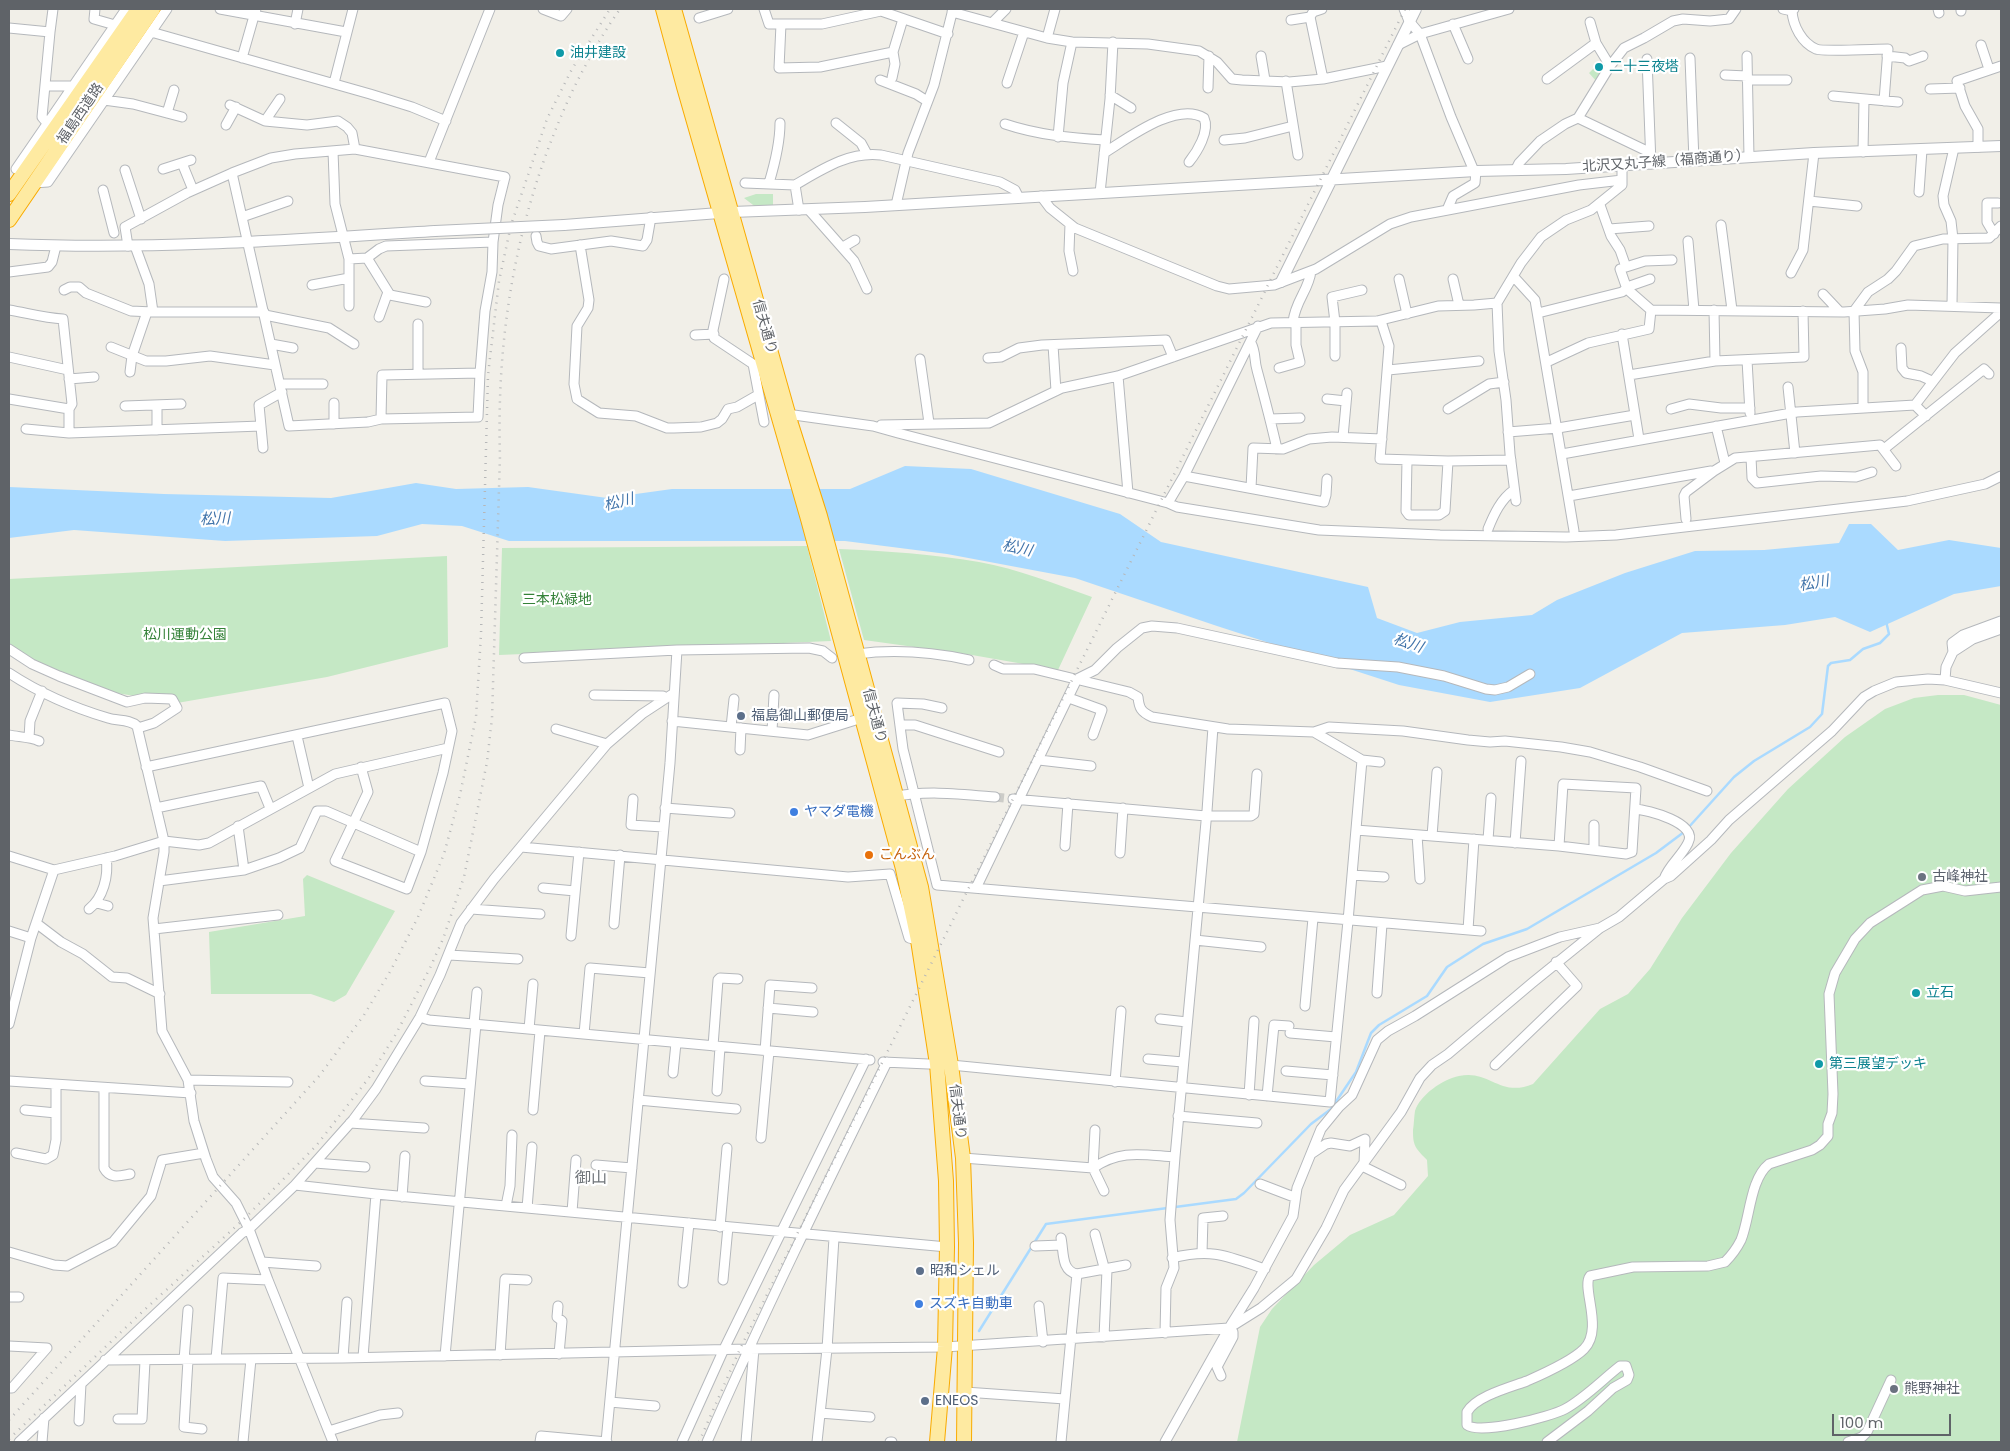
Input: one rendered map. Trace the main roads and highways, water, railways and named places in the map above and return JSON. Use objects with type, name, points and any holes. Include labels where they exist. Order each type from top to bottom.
[{"type":"highway","name":"福島西道路","points":[[9,194],[16,171],[138,9]]},
{"type":"highway","name":"福島西道路","points":[[9,220],[153,9]]},
{"type":"highway","name":"信夫通り","points":[[663,9],[788,421],[852,650],[890,797],[918,940],[937,1064],[946,1172],[945,1347],[937,1442]]},
{"type":"highway","name":"信夫通り","points":[[674,9],[726,212],[759,365],[788,421]]},
{"type":"highway","name":"信夫通り","points":[[852,650],[862,718],[921,887],[951,1065],[963,1158],[966,1243],[964,1442]]},
{"type":"water","name":"松川","points":[[905,466],[971,469],[1120,514],[1161,542],[1368,587],[1377,618],[1417,633],[1460,622],[1532,615],[1557,600],[1625,573],[1695,551],[1764,550],[1839,543],[1849,524],[1871,524],[1898,550],[1949,540],[2001,548],[2001,586],[1954,594],[1870,632],[1835,617],[1785,625],[1682,633],[1580,688],[1490,702],[1399,685],[1075,578],[947,554],[845,541],[509,541],[462,526],[422,524],[377,536],[225,541],[74,530],[9,538],[9,487],[164,494],[331,498],[416,483],[456,489],[528,487],[607,498],[672,489],[850,489]]},
{"type":"waterway","points":[[1688,828],[1734,777],[1754,761],[1810,727],[1822,714],[1828,666],[1831,663],[1850,660],[1863,649],[1880,643],[1889,634],[1886,621]]},
{"type":"waterway","points":[[979,1331],[1046,1224],[1236,1199],[1311,1124],[1331,1109],[1356,1072],[1371,1033],[1379,1025],[1427,996],[1447,967],[1483,944],[1527,929],[1656,853],[1684,832]]},
{"type":"tunnel","points":[[995,797],[1013,799]]},
{"type":"railway","points":[[9,1420],[320,1075],[364,1015],[391,970],[418,917],[444,854],[460,795],[476,717],[481,634],[488,375],[499,281],[511,225],[547,119],[572,69],[610,9]]},
{"type":"railway","points":[[9,1439],[141,1313],[244,1219],[316,1146],[368,1079],[396,1034],[443,939],[464,877],[487,762],[492,718],[502,363],[514,271],[537,181],[553,137],[582,72],[620,9]]},
{"type":"railway","points":[[699,1442],[740,1349],[1405,9]]},
{"type":"place","name":"油井建設","points":[[560,53]]},
{"type":"place","name":"二十三夜塔","points":[[1599,67]]},
{"type":"place","name":"福島御山郵便局","points":[[741,716]]},
{"type":"place","name":"ヤマダ電機","points":[[794,812]]},
{"type":"place","name":"こんぶん","points":[[869,855]]},
{"type":"place","name":"古峰神社","points":[[1922,877]]},
{"type":"place","name":"立石","points":[[1916,993]]},
{"type":"place","name":"第三展望デッキ","points":[[1819,1064]]},
{"type":"place","name":"昭和シェル","points":[[920,1271]]},
{"type":"place","name":"スズキ自動車","points":[[919,1304]]},
{"type":"place","name":"熊野神社","points":[[1894,1389]]},
{"type":"place","name":"ENEOS","points":[[925,1401]]},
{"type":"district","name":"御山","points":[[591,1179]]},
{"type":"park label","name":"三本松緑地","points":[[557,600]]},
{"type":"park label","name":"松川運動公園","points":[[185,635]]}]
